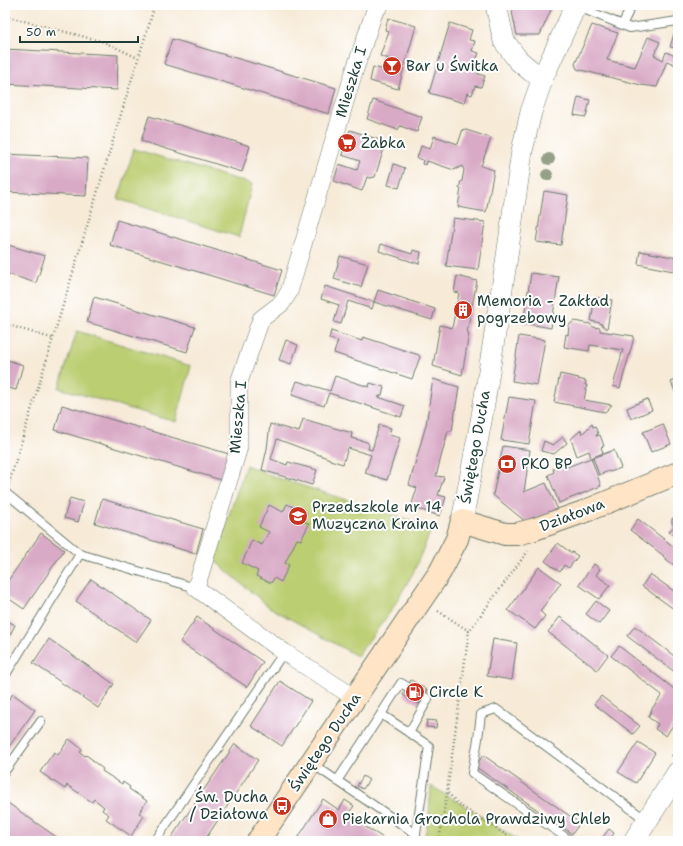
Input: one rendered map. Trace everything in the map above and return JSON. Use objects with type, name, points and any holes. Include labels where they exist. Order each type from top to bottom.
[{"type":"main road","name":"Działowa","points":[[462,521],[505,534],[517,534],[583,512],[678,473]]},
{"type":"main road","name":"Świętego Ducha","points":[[258,841],[440,572],[457,539],[462,521]]},
{"type":"street","name":"Mieszka I","points":[[196,588],[239,447],[240,382],[261,319],[282,304],[289,292],[352,76],[374,13],[380,5]]},
{"type":"street","points":[[496,5],[504,41],[518,60],[531,71],[543,77]]},
{"type":"street","name":"Świętego Ducha","points":[[462,521],[482,416],[522,151],[531,112],[543,77],[576,6]]},
{"type":"street","points":[[196,588],[284,652],[355,698]]},
{"type":"street","points":[[634,841],[678,772]]},
{"type":"lane","points":[[622,25],[632,5]]},
{"type":"lane","points":[[576,6],[630,28],[676,21],[678,12]]},
{"type":"lane","points":[[6,493],[80,554],[196,588]]},
{"type":"lane","points":[[5,676],[80,554]]},
{"type":"lane","points":[[155,841],[284,652]]},
{"type":"lane","points":[[337,781],[401,683],[428,699],[409,733]]},
{"type":"lane","points":[[571,841],[472,773],[481,714],[496,709],[647,821]]},
{"type":"lane","points":[[311,763],[416,838],[429,746],[381,714]]},
{"type":"lane","points":[[5,770],[41,721]]},
{"type":"path","points":[[6,493],[155,5]]},
{"type":"path","points":[[5,16],[104,42],[138,58]]},
{"type":"path","points":[[5,324],[54,339]]},
{"type":"path","points":[[439,841],[469,631],[529,549]]},
{"type":"path","points":[[438,611],[469,631]]},
{"type":"path","points":[[447,792],[459,805],[516,841]]},
{"type":"green space","points":[[134,149],[252,184],[239,237],[118,199]]},
{"type":"green space","points":[[77,331],[191,366],[176,422],[59,388]]},
{"type":"green space","points":[[246,465],[275,477],[432,528],[413,573],[391,611],[357,656],[269,607],[214,560]]},
{"type":"green space","points":[[431,786],[520,841],[424,841],[429,815]]},
{"type":"building","points":[[515,5],[553,5],[540,35],[517,35],[512,12]]},
{"type":"building","points":[[388,18],[416,26],[398,89],[370,81],[373,67],[389,71],[393,60],[380,56],[389,31],[385,30]]},
{"type":"building","points":[[450,23],[472,30],[469,40],[475,41],[472,51],[479,53],[475,63],[481,65],[478,74],[485,76],[481,87],[475,86],[472,95],[467,93],[464,103],[429,93]]},
{"type":"building","points":[[592,25],[618,33],[607,60],[635,67],[648,37],[660,42],[654,55],[663,60],[666,52],[678,57],[678,66],[667,61],[657,87],[641,85],[577,69],[575,64]]},
{"type":"building","points":[[675,31],[678,32],[678,49],[670,47]]},
{"type":"building","points":[[172,39],[336,88],[329,114],[164,64]]},
{"type":"building","points":[[5,49],[118,55],[117,90],[5,84]]},
{"type":"building","points":[[578,97],[590,100],[586,117],[574,115]]},
{"type":"building","points":[[373,100],[422,117],[417,132],[400,126],[398,130],[367,119]]},
{"type":"building","points":[[149,116],[250,146],[242,172],[141,141]]},
{"type":"building","points":[[463,129],[491,138],[481,166],[494,170],[486,212],[458,207],[461,188],[459,188],[464,170],[462,166],[454,170],[427,161],[426,165],[422,164],[423,160],[417,158],[421,146],[430,149],[434,136],[458,144]]},
{"type":"building","points":[[350,130],[386,142],[375,177],[367,177],[362,191],[334,181],[339,164],[357,170],[360,161],[342,155]]},
{"type":"building","points":[[5,154],[88,158],[86,196],[5,192]]},
{"type":"building","points":[[394,164],[405,168],[399,188],[388,185]]},
{"type":"building","points":[[544,191],[568,195],[561,245],[536,242]]},
{"type":"building","points":[[453,218],[485,222],[478,270],[446,266]]},
{"type":"building","points":[[117,220],[282,270],[274,295],[110,245]]},
{"type":"building","points":[[5,244],[45,256],[36,283],[5,273]]},
{"type":"building","points":[[381,244],[412,254],[413,250],[421,252],[419,264],[379,251]]},
{"type":"building","points":[[640,251],[678,258],[678,272],[638,264]]},
{"type":"building","points":[[340,256],[368,264],[361,287],[334,279]]},
{"type":"building","points":[[531,273],[559,277],[551,328],[523,323]]},
{"type":"building","points":[[457,276],[477,281],[467,332],[469,333],[462,375],[433,366],[440,325],[452,328],[459,293],[454,292]]},
{"type":"building","points":[[325,286],[374,302],[372,309],[348,301],[341,324],[334,322],[339,305],[321,299]]},
{"type":"building","points":[[378,290],[435,309],[432,320],[374,302]]},
{"type":"building","points":[[94,297],[195,327],[187,352],[87,322]]},
{"type":"building","points":[[595,297],[612,300],[607,329],[600,323],[591,321]]},
{"type":"building","points":[[574,321],[590,324],[593,327],[600,328],[600,331],[634,336],[620,388],[613,386],[623,350],[590,345],[589,351],[564,347],[566,334],[568,335],[569,325]]},
{"type":"building","points":[[331,331],[362,341],[363,337],[419,355],[420,357],[412,379],[334,353],[338,341],[329,339]]},
{"type":"building","points":[[519,336],[545,340],[537,385],[512,381]]},
{"type":"building","points":[[286,340],[298,345],[291,364],[279,360]]},
{"type":"building","points":[[5,359],[23,365],[16,390],[5,387]]},
{"type":"building","points":[[560,374],[586,381],[585,385],[587,385],[584,400],[612,405],[605,412],[554,402]]},
{"type":"building","points":[[335,376],[369,387],[370,383],[384,387],[382,395],[378,397],[405,406],[401,417],[329,393],[324,406],[292,395],[297,381],[330,391]]},
{"type":"building","points":[[433,379],[459,387],[452,431],[448,431],[436,476],[444,477],[438,495],[446,497],[440,516],[411,507],[417,488],[409,485],[426,425]]},
{"type":"building","points":[[678,379],[678,399],[671,382]]},
{"type":"building","points":[[509,397],[536,401],[529,444],[501,440]]},
{"type":"building","points":[[647,399],[652,410],[631,419],[627,408]]},
{"type":"building","points":[[62,405],[229,454],[221,480],[55,430]]},
{"type":"building","points":[[303,419],[352,433],[351,438],[367,442],[369,445],[368,449],[372,450],[379,425],[391,428],[389,435],[400,438],[387,480],[365,473],[371,455],[348,448],[343,464],[277,439],[271,459],[287,465],[288,462],[317,470],[312,485],[262,470],[267,449],[270,424],[299,432]]},
{"type":"building","points":[[592,424],[593,427],[595,426],[598,434],[596,436],[600,435],[604,446],[601,447],[603,453],[591,458],[589,451],[577,456],[571,439],[581,430],[582,434]]},
{"type":"building","points":[[663,424],[671,444],[651,452],[643,432]]},
{"type":"building","points":[[563,437],[567,443],[554,454],[541,451],[544,441],[553,445]]},
{"type":"building","points":[[503,446],[530,450],[524,492],[546,483],[558,510],[526,522],[493,495]]},
{"type":"building","points":[[614,450],[621,468],[599,475],[593,458]]},
{"type":"building","points":[[591,458],[601,486],[559,503],[548,475],[554,472],[553,469],[563,465],[564,468]]},
{"type":"building","points":[[70,498],[84,502],[78,522],[64,518]]},
{"type":"building","points":[[102,499],[203,529],[196,554],[95,523]]},
{"type":"building","points":[[287,504],[307,513],[303,521],[309,524],[301,540],[297,539],[285,563],[289,565],[281,582],[274,578],[271,583],[256,576],[258,571],[242,563],[252,540],[262,545],[269,532],[259,527],[269,505],[283,512]]},
{"type":"building","points":[[678,515],[678,538],[669,532],[674,526],[672,519]]},
{"type":"building","points":[[638,519],[678,550],[678,568],[630,530]]},
{"type":"building","points":[[41,533],[64,550],[24,609],[5,596],[5,585]]},
{"type":"building","points":[[558,543],[571,553],[572,552],[578,556],[569,568],[564,565],[560,572],[545,561]]},
{"type":"building","points":[[594,564],[600,569],[596,575],[610,585],[599,599],[579,585]]},
{"type":"building","points":[[539,567],[561,583],[540,611],[545,616],[535,629],[508,610]]},
{"type":"building","points":[[650,574],[678,594],[678,612],[642,586]]},
{"type":"building","points":[[91,579],[151,620],[136,642],[76,601]]},
{"type":"building","points":[[596,601],[609,611],[599,624],[586,614]]},
{"type":"building","points":[[197,617],[263,662],[247,687],[180,642]]},
{"type":"building","points":[[560,617],[608,655],[597,670],[548,632]]},
{"type":"building","points":[[6,620],[15,625],[7,641],[5,640]]},
{"type":"building","points":[[635,626],[678,659],[678,670],[676,673],[627,636]]},
{"type":"building","points":[[49,639],[114,684],[98,708],[33,663]]},
{"type":"building","points":[[493,639],[517,643],[512,680],[487,676]]},
{"type":"building","points":[[619,646],[678,692],[678,717],[666,736],[655,729],[658,724],[648,717],[651,710],[662,695],[611,656]]},
{"type":"building","name":"Circle K","points":[[411,680],[427,690],[419,704],[403,695]]},
{"type":"building","points":[[280,681],[311,701],[282,746],[251,726]]},
{"type":"building","points":[[13,694],[35,710],[5,752],[5,704]]},
{"type":"building","points":[[601,696],[640,726],[633,734],[594,704]]},
{"type":"building","points":[[427,720],[437,721],[436,728],[426,727]]},
{"type":"building","points":[[69,739],[82,749],[80,752],[93,760],[103,769],[102,771],[122,784],[123,782],[130,787],[129,789],[147,801],[139,813],[144,816],[131,836],[106,819],[109,815],[102,810],[104,807],[94,799],[92,802],[67,785],[65,789],[40,772],[54,752],[58,755]]},
{"type":"building","points":[[638,742],[655,753],[636,783],[618,772]]},
{"type":"building","points":[[235,744],[258,760],[204,841],[169,841]]},
{"type":"building","points":[[483,755],[580,823],[572,834],[476,767]]},
{"type":"building","points":[[363,776],[369,780],[363,789],[357,786]]},
{"type":"building","points":[[323,799],[339,810],[345,800],[354,806],[347,815],[388,841],[296,841]]},
{"type":"building","points":[[5,801],[62,841],[12,841],[5,836]]},
{"type":"building","points":[[609,829],[614,833],[609,841],[607,841],[602,838]]},
{"type":"place","name":"Bar u Świtka","points":[[392,66]]},
{"type":"place","name":"Żabka","points":[[347,143]]},
{"type":"place","name":"Memoria - Zakład pogrzebowy","points":[[463,310]]},
{"type":"place","name":"PKO BP","points":[[507,464]]},
{"type":"place","name":"Przedszkole nr 14 Muzyczna Kraina","points":[[298,516]]},
{"type":"place","name":"Circle K","points":[[415,692]]},
{"type":"place","name":"Św. Ducha / Działowa","points":[[282,806]]},
{"type":"place","name":"Piekarnia Grochola Prawdziwy Chleb","points":[[328,819]]}]
